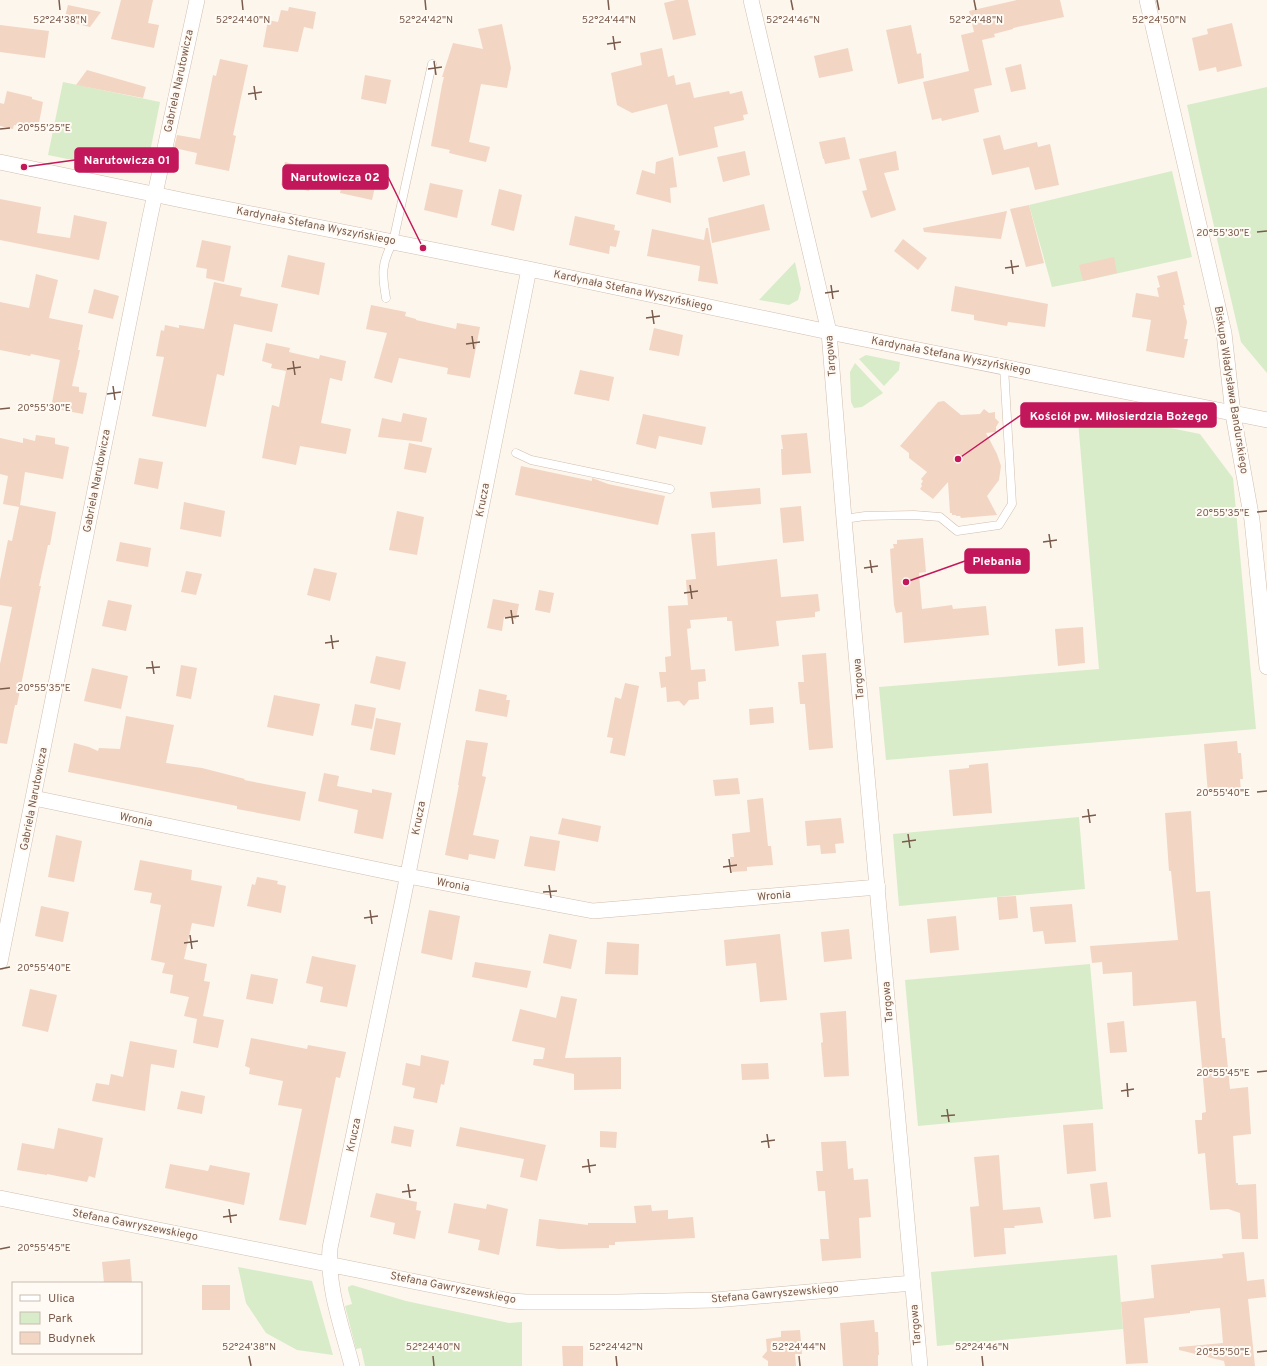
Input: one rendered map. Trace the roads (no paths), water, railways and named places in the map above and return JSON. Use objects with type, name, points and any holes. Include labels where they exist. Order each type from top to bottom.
[{"type":"street","name":"Gabriela Narutowicza","points":[[0,962],[155,194],[197,0]]},
{"type":"street","name":"Targowa","points":[[751,0],[829,332],[844,519],[920,1366]]},
{"type":"street","name":"Biskupa Władysława Bandurskiego","points":[[1147,0],[1224,333],[1233,414],[1252,520],[1267,667]]},
{"type":"street","name":"Kardynała Stefana Wyszyńskiego","points":[[0,162],[1267,420]]},
{"type":"street","name":"Krucza","points":[[352,1366],[330,1281],[330,1248],[408,876],[529,269]]},
{"type":"street","name":"Wronia","points":[[34,798],[408,876],[593,911],[878,887]]},
{"type":"street","name":"Stefana Gawryszewskiego","points":[[0,1198],[329,1263],[500,1299],[526,1302],[715,1300],[912,1283]]},
{"type":"lane","points":[[386,298],[383,277],[386,254],[393,242],[432,64]]},
{"type":"lane","points":[[844,519],[865,516],[914,515],[940,517],[957,531],[999,525],[1012,504],[1004,367]]},
{"type":"lane","points":[[516,453],[531,460],[670,488]]},
{"type":"place","name":"Narutowicza 01","points":[[24,167]]},
{"type":"place","name":"Narutowicza 02","points":[[423,248]]},
{"type":"place","name":"Kościół pw. Miłosierdzia Bożego","points":[[958,459]]},
{"type":"place","name":"Plebania","points":[[906,582]]}]
